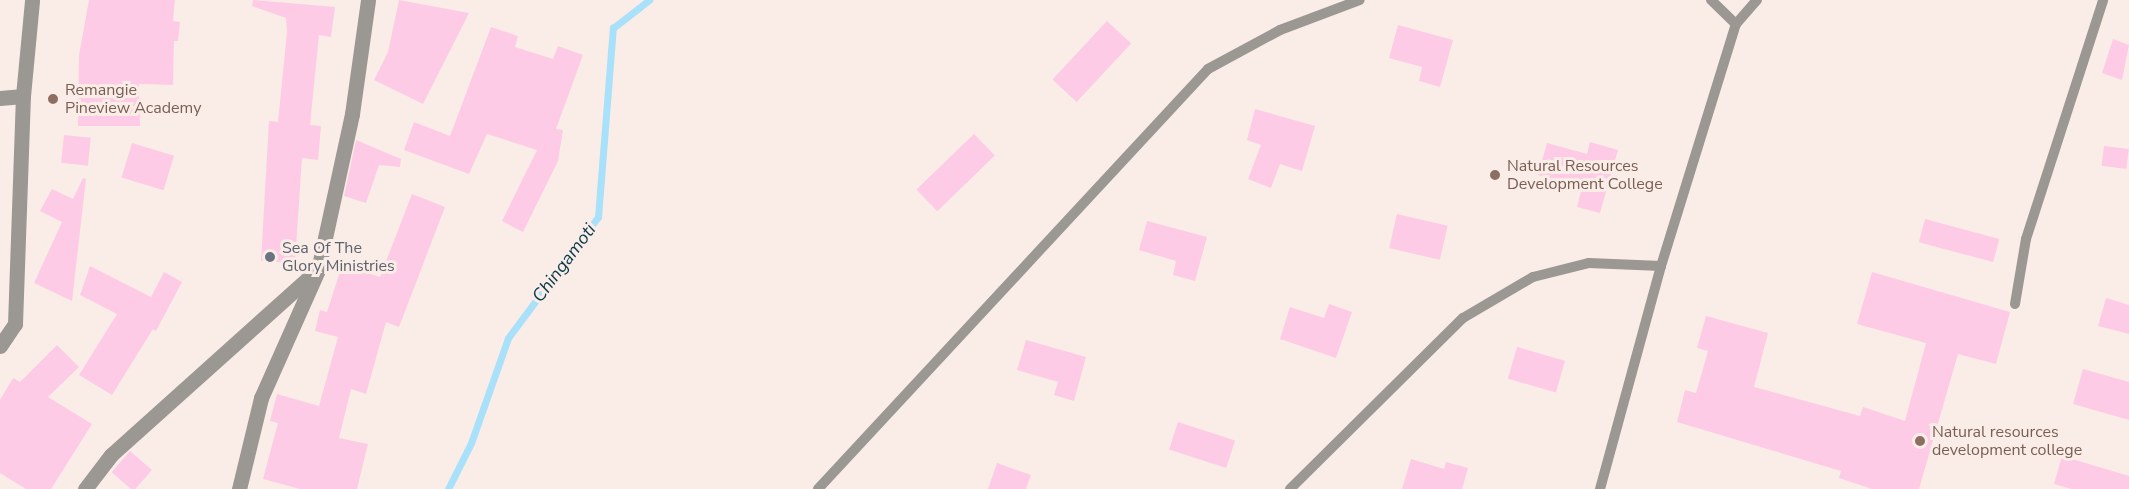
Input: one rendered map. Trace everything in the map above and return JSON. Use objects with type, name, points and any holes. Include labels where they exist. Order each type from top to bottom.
[{"type":"street","points":[[0,346],[15,324],[23,96],[32,0]]},
{"type":"street","points":[[239,489],[261,398],[318,270],[352,114],[368,0]]},
{"type":"street","points":[[0,98],[23,96]]},
{"type":"street","points":[[85,489],[111,455],[318,270]]},
{"type":"lane","points":[[818,489],[1208,69],[1280,30],[1360,0]]},
{"type":"lane","points":[[1710,0],[1736,24]]},
{"type":"lane","points":[[1600,489],[1661,266],[1736,24],[1757,0]]},
{"type":"lane","points":[[2015,304],[2026,239],[2103,0]]},
{"type":"lane","points":[[1290,489],[1463,318],[1533,277],[1589,263],[1661,266]]},
{"type":"building","points":[[89,0],[175,0],[173,21],[180,22],[178,41],[174,41],[173,85],[139,84],[140,126],[78,126],[79,55]]},
{"type":"building","points":[[253,0],[335,7],[331,37],[319,35],[310,125],[321,126],[318,160],[302,158],[295,263],[261,261],[269,121],[278,122],[287,32],[286,18],[252,6]]},
{"type":"building","points":[[399,0],[469,13],[423,104],[374,80],[388,52]]},
{"type":"building","points":[[1107,21],[1131,44],[1077,102],[1052,80]]},
{"type":"building","points":[[1398,25],[1453,40],[1440,87],[1419,81],[1422,67],[1389,58]]},
{"type":"building","points":[[491,27],[518,36],[515,47],[553,59],[558,46],[583,55],[556,129],[563,130],[558,161],[523,232],[502,221],[537,150],[487,134],[469,174],[404,150],[414,122],[450,136]]},
{"type":"building","points":[[2113,39],[2129,45],[2122,80],[2102,73]]},
{"type":"building","points":[[1255,109],[1315,126],[1302,171],[1280,164],[1271,188],[1248,179],[1261,145],[1247,140]]},
{"type":"building","points":[[974,134],[995,156],[937,211],[916,190]]},
{"type":"building","points":[[64,135],[91,138],[88,166],[61,163]]},
{"type":"building","points":[[356,140],[401,159],[400,167],[379,165],[366,203],[344,196]]},
{"type":"building","points":[[1590,142],[1618,150],[1600,213],[1577,207],[1582,187],[1538,175],[1547,143],[1587,154]]},
{"type":"building","points":[[132,143],[174,156],[164,190],[121,177]]},
{"type":"building","points":[[2104,146],[2129,149],[2126,169],[2102,166]]},
{"type":"building","points":[[83,178],[86,179],[72,301],[34,283],[62,222],[40,211],[52,189],[73,199]]},
{"type":"building","points":[[412,194],[445,207],[399,327],[386,322],[366,394],[351,389],[339,438],[368,444],[357,489],[300,489],[263,479],[278,423],[270,421],[277,394],[319,406],[338,337],[315,331],[320,310],[327,312],[342,265],[380,277]]},
{"type":"building","points":[[1397,214],[1448,226],[1440,260],[1389,248]]},
{"type":"building","points":[[1925,219],[1999,239],[1993,262],[1919,242]]},
{"type":"building","points":[[1147,221],[1207,237],[1195,281],[1173,275],[1176,261],[1139,250]]},
{"type":"building","points":[[90,266],[151,297],[164,272],[182,282],[156,331],[153,329],[112,395],[79,375],[117,314],[80,295]]},
{"type":"building","points":[[1872,272],[2010,312],[1996,364],[1958,354],[1919,489],[1872,489],[1839,478],[1841,471],[1677,422],[1685,390],[1696,393],[1708,351],[1697,348],[1706,316],[1768,333],[1754,387],[1860,416],[1863,407],[1905,421],[1926,343],[1857,324]]},
{"type":"building","points":[[2106,298],[2129,305],[2129,334],[2098,326]]},
{"type":"building","points":[[1329,304],[1352,312],[1336,358],[1280,339],[1290,307],[1324,318]]},
{"type":"building","points":[[1026,340],[1086,357],[1074,401],[1054,395],[1058,382],[1017,370]]},
{"type":"building","points":[[57,345],[79,367],[48,397],[92,424],[51,489],[26,489],[0,473],[0,400],[13,378],[20,382]]},
{"type":"building","points":[[1517,347],[1565,361],[1556,393],[1508,379]]},
{"type":"building","points":[[2083,369],[2129,382],[2129,420],[2073,404]]},
{"type":"building","points":[[1178,422],[1235,441],[1226,468],[1169,450]]},
{"type":"building","points":[[130,451],[152,470],[135,489],[131,489],[112,472]]},
{"type":"building","points":[[2062,456],[2129,476],[2129,489],[2071,489],[2054,484]]},
{"type":"building","points":[[1411,459],[1444,469],[1446,462],[1468,468],[1462,489],[1402,489]]},
{"type":"building","points":[[997,463],[1031,475],[1026,489],[988,489]]},
{"type":"waterway","name":"Chingamoti","points":[[448,489],[471,443],[508,338],[598,217],[613,28],[649,0]]},
{"type":"place","name":"Remangie Pineview Academy","points":[[53,99]]},
{"type":"place","name":"Natural Resources Development College","points":[[1495,175]]},
{"type":"place","name":"Sea Of The Glory Ministries","points":[[270,257]]},
{"type":"place","name":"Natural resources development college","points":[[1920,441]]}]
